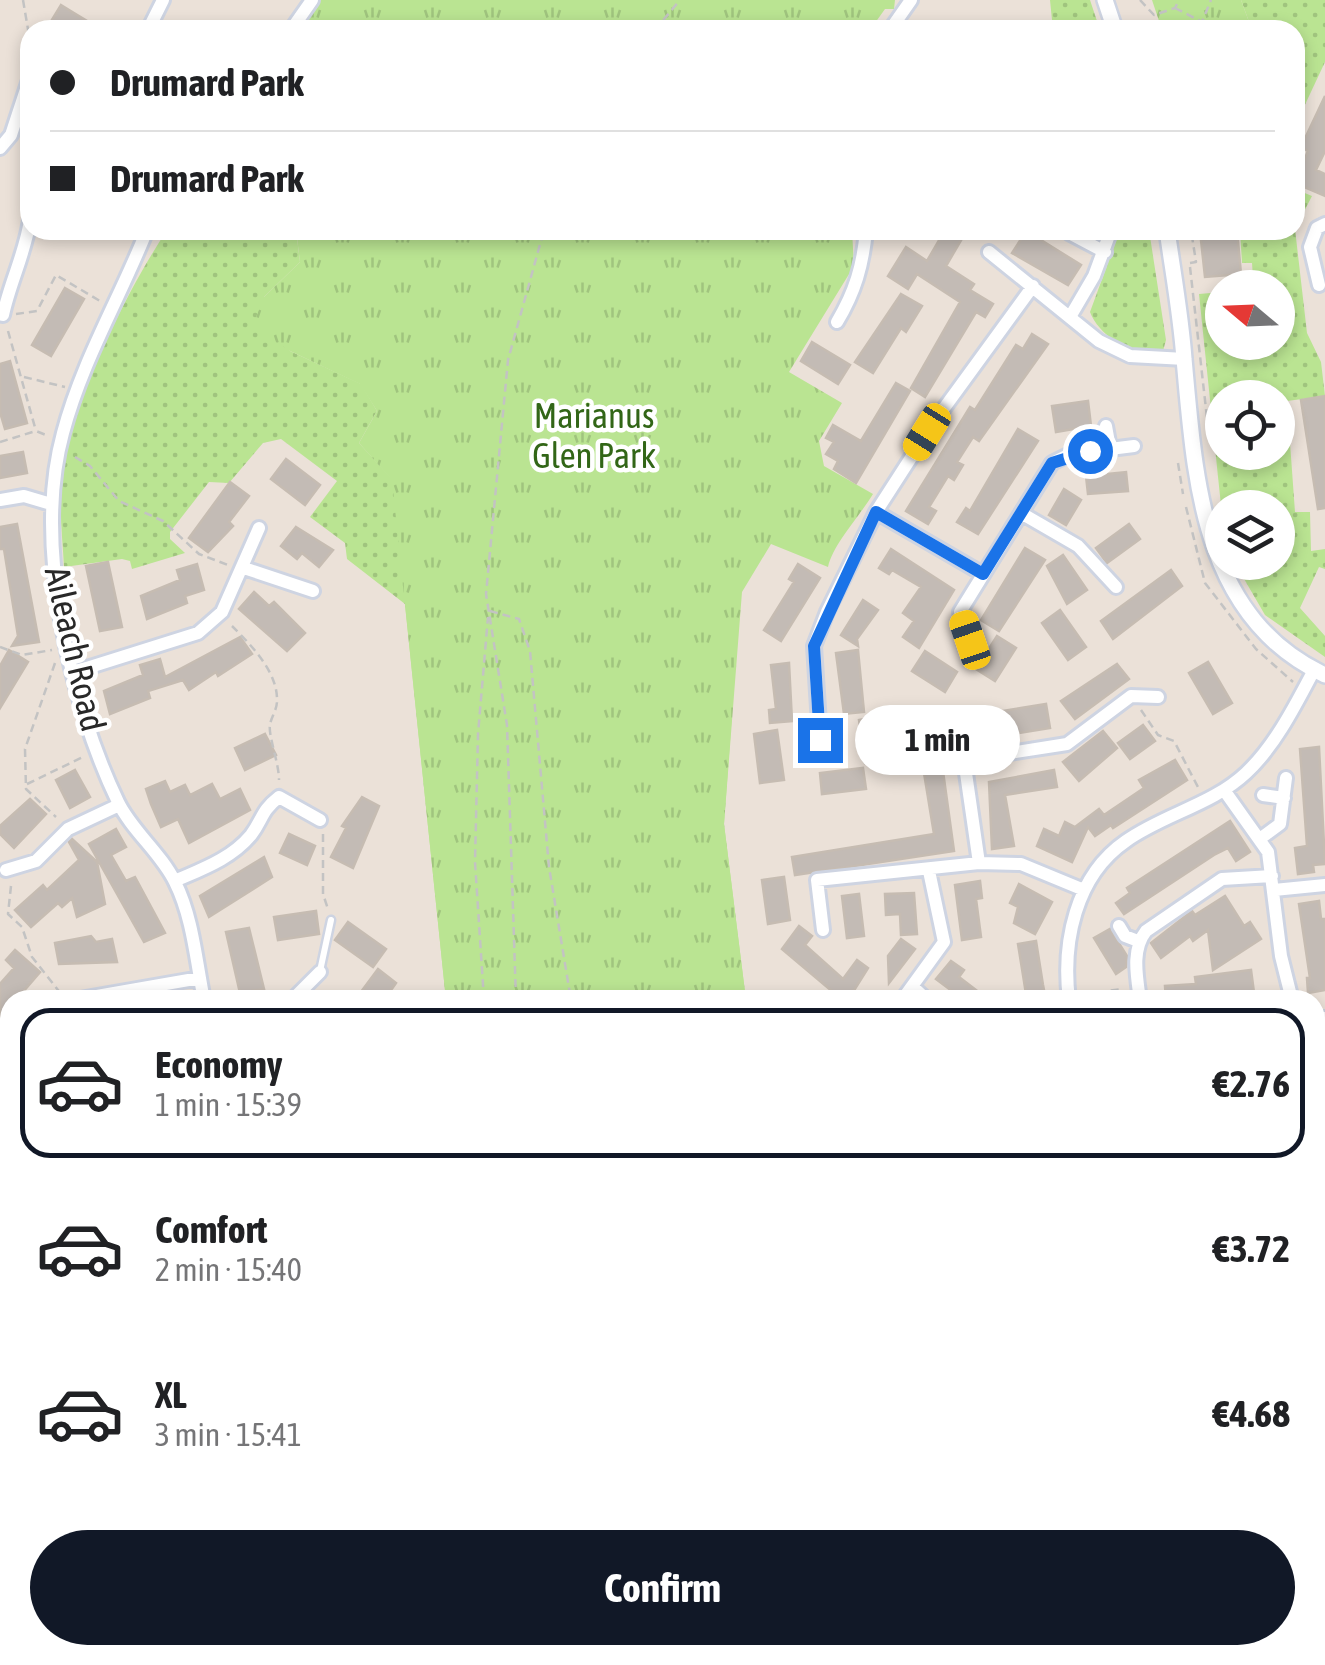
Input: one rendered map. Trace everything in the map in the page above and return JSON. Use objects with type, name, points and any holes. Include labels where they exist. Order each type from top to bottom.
[{"type":"street","points":[[0,148],[11,135],[20,108]]},
{"type":"street","points":[[1319,285],[1310,247],[1317,228],[1325,224]]},
{"type":"street","points":[[3,316],[10,281],[26,254],[28,240]]},
{"type":"street","name":"Aileach Road","points":[[143,240],[76,389],[60,445],[52,504],[53,568],[69,652],[98,750],[119,805],[175,882],[202,990]]},
{"type":"street","points":[[837,322],[858,279],[864,240]]},
{"type":"street","points":[[1082,240],[1105,252]]},
{"type":"street","points":[[1070,317],[1108,240]]},
{"type":"street","points":[[1069,990],[1067,954],[1084,890],[1125,841],[1224,790],[1248,771],[1319,672],[1264,634],[1220,569],[1202,516],[1168,240]]},
{"type":"street","points":[[989,252],[1100,341],[1130,356],[1184,360]]},
{"type":"street","points":[[820,740],[814,646],[876,512],[934,422],[1033,286]]},
{"type":"street","points":[[1106,426],[1110,448]]},
{"type":"street","points":[[970,640],[960,612],[1052,463],[1070,454],[1134,446]]},
{"type":"street","points":[[0,500],[24,496],[52,504]]},
{"type":"street","points":[[876,512],[983,574]]},
{"type":"street","points":[[1021,513],[1078,546],[1116,588]]},
{"type":"street","points":[[74,672],[198,633],[220,613],[244,568],[259,528]]},
{"type":"street","points":[[244,568],[313,591]]},
{"type":"street","points":[[965,760],[1067,744],[1131,696],[1158,696]]},
{"type":"street","points":[[958,718],[978,863]]},
{"type":"street","points":[[1262,838],[1280,824],[1286,778]]},
{"type":"street","points":[[1224,790],[1262,838],[1290,990]]},
{"type":"street","points":[[1263,794],[1284,798]]},
{"type":"street","points":[[175,882],[222,860],[252,833],[261,811],[279,797],[320,820]]},
{"type":"street","points":[[6,870],[36,861],[68,828],[119,805]]},
{"type":"street","points":[[823,930],[817,880],[978,863],[1020,864],[1084,890]]},
{"type":"street","points":[[910,990],[944,942],[929,871]]},
{"type":"street","points":[[1138,942],[1222,879],[1325,884]]},
{"type":"street","points":[[1119,926],[1126,936],[1138,942]]},
{"type":"street","points":[[1138,942],[1140,990]]},
{"type":"street","points":[[302,990],[320,972]]},
{"type":"street","points":[[131,990],[200,978]]},
{"type":"street","points":[[913,987],[916,990]]},
{"type":"lane","points":[[320,972],[331,920]]},
{"type":"path","points":[[664,20],[680,0]]},
{"type":"path","points":[[1140,0],[1154,15],[1175,8],[1180,0]]},
{"type":"path","points":[[1175,8],[1198,20]]},
{"type":"path","points":[[516,990],[507,725],[486,594],[508,360],[541,240]]},
{"type":"path","points":[[1189,264],[1196,262],[1193,240]]},
{"type":"path","points":[[110,307],[56,275],[37,312],[3,316],[36,431],[90,466],[118,501],[163,522],[212,562],[244,568]]},
{"type":"path","points":[[22,377],[76,389]]},
{"type":"path","points":[[0,442],[36,431]]},
{"type":"path","points":[[483,990],[475,862],[478,734],[489,610]]},
{"type":"path","points":[[489,610],[520,619],[530,651],[549,867],[569,990]]},
{"type":"path","points":[[220,613],[258,652],[274,686],[278,704],[269,728],[279,756],[279,797]]},
{"type":"path","points":[[0,647],[22,654],[69,652]]},
{"type":"path","points":[[68,828],[26,785],[25,749],[56,662],[69,652]]},
{"type":"path","points":[[1131,696],[1158,734],[1174,741],[1205,800]]},
{"type":"path","points":[[26,785],[98,750]]},
{"type":"path","points":[[320,820],[326,849],[323,894],[331,920]]},
{"type":"path","points":[[6,870],[11,882],[8,914],[22,927],[32,958],[58,990]]},
{"type":"green space","points":[[320,0],[895,0],[894,9],[885,9],[877,20],[307,20]]},
{"type":"green space","points":[[1050,0],[1090,0],[1097,20],[1052,20]]},
{"type":"green space","points":[[1152,0],[1241,0],[1248,20],[1159,20]]},
{"type":"green space","points":[[1241,0],[1325,0],[1325,62],[1305,105],[1305,20],[1248,20]]},
{"type":"green space","points":[[161,240],[297,240],[300,262],[264,297],[290,351],[361,384],[377,411],[359,443],[392,479],[732,714],[724,824],[745,990],[445,990],[405,604],[347,559],[345,543],[310,517],[337,481],[281,439],[263,443],[229,483],[209,482],[170,532],[170,539],[185,553],[132,569],[130,561],[122,559],[64,567],[61,498],[72,431],[98,359]]},
{"type":"green space","name":"Marianus Glen Park","points":[[297,240],[853,240],[854,266],[789,372],[842,403],[819,441],[824,466],[873,494],[841,540],[828,567],[771,544],[742,592],[724,824],[745,990],[445,990],[392,480],[359,443],[377,411],[360,384],[290,351],[252,327],[264,297],[300,262]]},
{"type":"green space","points":[[1116,240],[1151,240],[1166,340],[1163,351],[1141,351],[1120,344],[1102,330],[1090,312]]},
{"type":"green space","points":[[1241,240],[1296,240],[1307,333],[1321,362],[1325,396],[1295,400],[1295,380],[1208,380],[1206,360],[1295,360],[1295,270],[1252,270],[1252,263],[1242,263]]},
{"type":"green space","points":[[1205,293],[1205,352],[1199,294]]},
{"type":"green space","points":[[1217,470],[1292,470],[1293,490],[1219,490]]},
{"type":"green space","points":[[1295,512],[1310,512],[1311,551],[1325,549],[1325,569],[1319,567],[1300,608],[1325,636],[1325,657],[1265,615],[1245,580],[1295,580]]},
{"type":"building","points":[[61,5],[86,20],[52,20]]},
{"type":"building","points":[[1325,96],[1325,151],[1316,170],[1325,174],[1325,196],[1305,187],[1305,138]]},
{"type":"building","points":[[939,240],[961,240],[946,266],[974,284],[970,290],[993,304],[985,317],[976,312],[925,397],[911,388],[960,302],[917,274],[908,289],[888,276],[906,247],[927,261]]},
{"type":"building","points":[[1020,240],[1041,240],[1081,265],[1068,285],[1012,253]]},
{"type":"building","points":[[1201,240],[1238,240],[1241,270],[1205,270],[1205,277]]},
{"type":"building","points":[[65,288],[84,299],[51,356],[32,345]]},
{"type":"building","points":[[901,294],[922,306],[906,332],[901,328],[873,373],[855,362]]},
{"type":"building","points":[[1032,334],[1048,344],[979,441],[973,437],[957,462],[963,465],[954,480],[948,476],[929,507],[936,511],[928,524],[906,511],[970,407],[975,410],[1016,345],[1023,349]]},
{"type":"building","points":[[812,342],[850,365],[838,384],[801,361]]},
{"type":"building","points":[[10,361],[27,423],[5,429],[0,412],[0,364]]},
{"type":"building","points":[[896,383],[910,391],[856,483],[834,469],[838,461],[826,454],[834,442],[826,438],[833,425],[861,441]]},
{"type":"building","points":[[1325,396],[1325,508],[1318,509],[1301,400]]},
{"type":"building","points":[[1088,401],[1091,426],[1056,432],[1052,406]]},
{"type":"building","points":[[1018,429],[1038,441],[978,534],[957,522],[966,508],[970,511]]},
{"type":"building","points":[[23,452],[27,473],[0,478],[0,456]]},
{"type":"building","points":[[286,459],[320,485],[305,505],[271,479]]},
{"type":"building","points":[[1126,472],[1128,491],[1088,494],[1086,476]]},
{"type":"building","points":[[230,482],[249,496],[229,522],[233,526],[208,552],[189,538]]},
{"type":"building","points":[[1064,489],[1081,500],[1066,525],[1049,515]]},
{"type":"building","points":[[17,524],[39,642],[12,646],[18,636],[4,549],[0,549],[0,527]]},
{"type":"building","points":[[1129,524],[1140,539],[1107,563],[1096,548]]},
{"type":"building","points":[[296,527],[333,550],[319,567],[302,553],[297,559],[281,546]]},
{"type":"building","points":[[1025,548],[1045,560],[999,631],[981,620]]},
{"type":"building","points":[[891,549],[954,590],[919,648],[903,637],[914,621],[903,613],[921,587],[892,570],[889,574],[879,568]]},
{"type":"building","points":[[1063,555],[1087,590],[1067,604],[1047,566]]},
{"type":"building","points":[[108,562],[122,627],[100,631],[86,566]]},
{"type":"building","points":[[197,564],[204,590],[185,596],[187,603],[147,619],[141,596],[180,580],[177,570]]},
{"type":"building","points":[[798,564],[820,578],[781,641],[764,630],[794,582],[789,579]]},
{"type":"building","points":[[1171,570],[1182,586],[1113,639],[1101,621]]},
{"type":"building","points":[[254,592],[269,606],[274,602],[305,633],[287,651],[239,609]]},
{"type":"building","points":[[863,600],[878,610],[857,639],[858,646],[841,635]]},
{"type":"building","points":[[1060,610],[1086,647],[1068,660],[1042,623]]},
{"type":"building","points":[[997,636],[1016,648],[995,681],[976,669]]},
{"type":"building","points":[[240,637],[252,654],[218,676],[216,672],[189,690],[183,680],[148,691],[150,698],[110,714],[104,691],[143,675],[140,665],[160,659],[165,677]]},
{"type":"building","points":[[9,650],[28,662],[0,708],[0,666]]},
{"type":"building","points":[[858,650],[864,712],[844,714],[836,653]]},
{"type":"building","points":[[925,651],[957,672],[945,692],[912,671]]},
{"type":"building","points":[[1208,662],[1232,703],[1213,714],[1189,673]]},
{"type":"building","points":[[789,663],[792,721],[770,723],[769,710],[776,709],[771,665]]},
{"type":"building","points":[[1117,664],[1129,679],[1075,719],[1061,701]]},
{"type":"building","points":[[1046,704],[1050,728],[981,739],[978,715]]},
{"type":"building","points":[[931,716],[933,729],[937,728],[954,851],[795,875],[792,857],[934,834],[915,718]]},
{"type":"building","points":[[876,717],[882,761],[865,763],[859,720]]},
{"type":"building","points":[[1143,725],[1155,741],[1130,759],[1118,743]]},
{"type":"building","points":[[777,730],[784,780],[760,783],[754,734]]},
{"type":"building","points":[[1103,731],[1117,748],[1079,781],[1063,762]]},
{"type":"building","points":[[265,734],[276,755],[245,770],[235,748]]},
{"type":"building","points":[[1319,747],[1325,864],[1313,865],[1314,872],[1298,874],[1295,848],[1307,846],[1300,749]]},
{"type":"building","points":[[1175,760],[1187,780],[1113,828],[1111,825],[1095,836],[1088,827],[1072,862],[1037,846],[1044,829],[1059,836],[1065,822],[1075,827],[1099,809],[1104,815],[1144,788],[1139,780]]},
{"type":"building","points":[[863,768],[866,789],[822,794],[820,773]]},
{"type":"building","points":[[75,770],[90,797],[70,808],[56,780]]},
{"type":"building","points":[[1054,770],[1057,787],[1005,795],[1014,846],[992,849],[989,782]]},
{"type":"building","points":[[165,781],[170,792],[185,785],[190,795],[212,784],[220,799],[240,789],[250,810],[189,843],[178,819],[161,827],[151,804],[146,789]]},
{"type":"building","points":[[362,797],[379,806],[353,868],[331,857],[346,828],[342,826]]},
{"type":"building","points":[[30,799],[46,814],[14,848],[0,834],[0,826]]},
{"type":"building","points":[[1230,821],[1250,852],[1236,861],[1228,848],[1124,914],[1116,903],[1130,893],[1127,888]]},
{"type":"building","points":[[116,829],[126,847],[111,855],[126,881],[135,877],[165,933],[144,942],[89,844]]},
{"type":"building","points":[[289,834],[315,846],[307,865],[280,853]]},
{"type":"building","points":[[72,839],[97,862],[105,904],[77,917],[72,898],[62,907],[58,903],[31,927],[15,910],[43,885],[47,890],[79,860],[69,842]]},
{"type":"building","points":[[264,857],[272,877],[209,917],[200,896]]},
{"type":"building","points":[[784,877],[790,920],[768,924],[762,880]]},
{"type":"building","points":[[980,881],[982,898],[976,899],[981,937],[962,940],[955,885]]},
{"type":"building","points":[[1019,884],[1052,902],[1035,934],[1014,923],[1018,907],[1010,903]]},
{"type":"building","points":[[914,893],[917,934],[901,935],[900,914],[886,915],[885,894]]},
{"type":"building","points":[[859,894],[864,936],[847,938],[842,896]]},
{"type":"building","points":[[1225,896],[1244,926],[1250,922],[1261,939],[1213,970],[1208,930],[1193,941],[1190,936],[1161,958],[1151,943],[1192,911],[1195,915]]},
{"type":"building","points":[[1319,901],[1321,919],[1325,919],[1325,990],[1308,990],[1310,978],[1299,904]]},
{"type":"building","points":[[316,911],[319,934],[278,940],[274,917]]},
{"type":"building","points":[[348,922],[386,949],[373,967],[335,940]]},
{"type":"building","points":[[799,926],[812,936],[805,945],[843,979],[857,960],[868,968],[854,990],[831,990],[782,949]]},
{"type":"building","points":[[249,928],[264,989],[239,990],[226,932]]},
{"type":"building","points":[[1110,929],[1127,956],[1126,967],[1116,974],[1094,938]]},
{"type":"building","points":[[91,936],[96,942],[112,939],[117,962],[59,964],[55,943]]},
{"type":"building","points":[[901,939],[915,949],[889,983],[888,956]]},
{"type":"building","points":[[1036,941],[1044,990],[1025,990],[1018,944]]},
{"type":"building","points":[[15,950],[40,972],[25,990],[0,990],[0,984],[14,968],[6,960]]},
{"type":"building","points":[[951,961],[964,970],[959,977],[976,990],[951,990],[936,979]]},
{"type":"building","points":[[378,969],[396,983],[391,990],[362,990]]},
{"type":"building","points":[[1251,970],[1254,990],[1165,990],[1165,986],[1196,984],[1195,977]]},
{"type":"route","points":[[820,740],[814,646],[826,612],[876,512],[983,574],[1052,463],[1070,454],[1090,451]]}]
